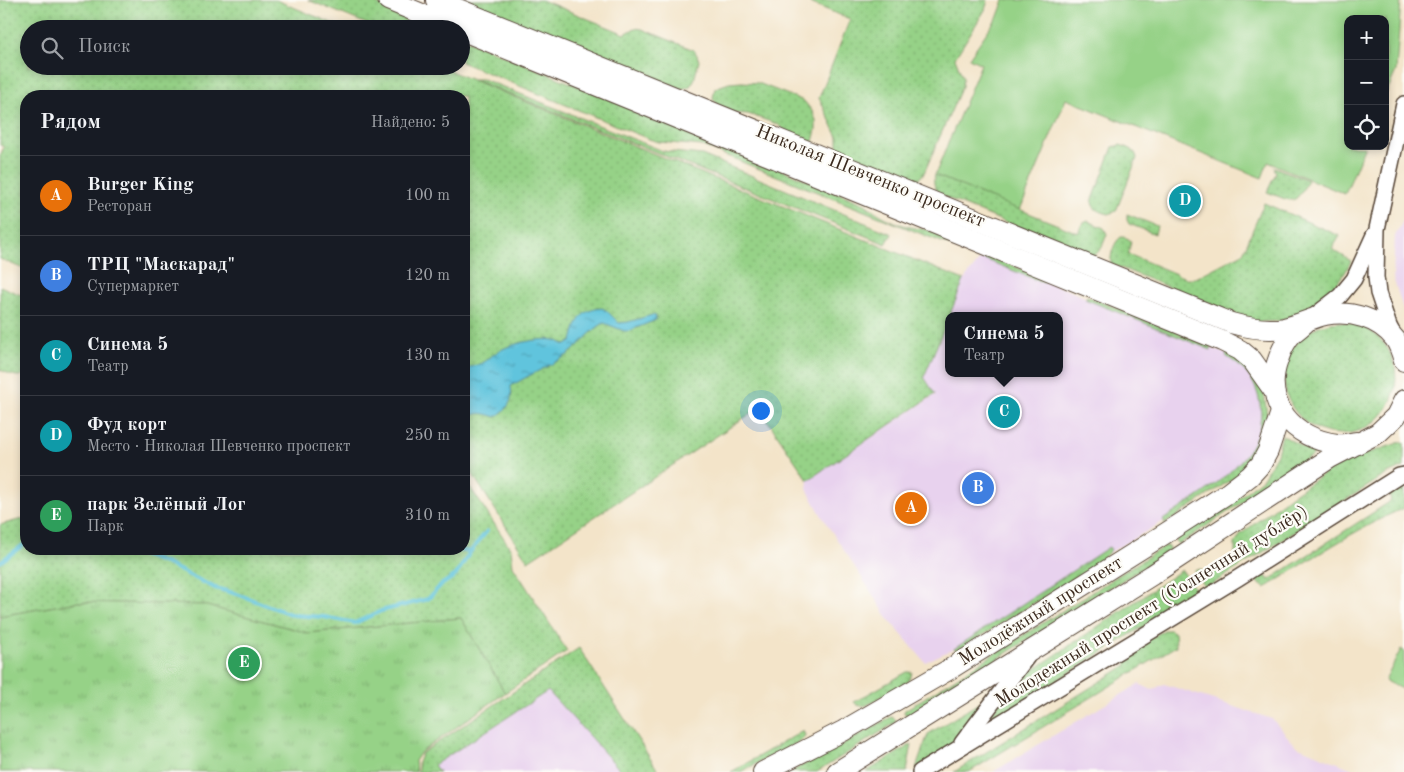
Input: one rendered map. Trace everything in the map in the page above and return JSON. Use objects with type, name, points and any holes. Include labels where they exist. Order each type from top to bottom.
[{"type":"main road","name":"Николая Шевченко проспект","points":[[388,0],[438,20]]},
{"type":"main road","name":"Николая Шевченко проспект","points":[[436,0],[688,112],[1247,328],[1265,330],[1286,328],[1308,321]]},
{"type":"main road","name":"Николая Шевченко проспект","points":[[470,33],[665,114],[688,112],[712,133],[1222,341],[1240,350],[1252,360],[1274,391]]},
{"type":"main road","name":"Молодёжный проспект","points":[[1360,442],[1339,444],[1316,439],[1299,431],[1290,423],[1281,412],[1274,391],[1275,370],[1282,350],[1292,334],[1308,321],[1325,315],[1342,313],[1358,315],[1377,323],[1395,340],[1404,360]]},
{"type":"main road","name":"Молодёжный проспект","points":[[837,772],[1152,575],[1330,458],[1378,433],[1396,416],[1404,400]]},
{"type":"main road","name":"Молодёжный проспект","points":[[763,772],[843,731],[950,669],[1228,493],[1250,476],[1261,464],[1268,451],[1281,412]]},
{"type":"main road","points":[[1378,433],[1404,429]]},
{"type":"street","name":"Молодёжный проспект","points":[[1308,321],[1340,296],[1354,279],[1376,230],[1404,104]]},
{"type":"street","name":"Молодёжный проспект","points":[[1376,230],[1378,293],[1395,340]]},
{"type":"street","name":"Молодежный проспект (Солнечный дублёр)","points":[[920,772],[1238,578],[1399,476],[1404,475]]},
{"type":"street","points":[[957,750],[1030,652]]},
{"type":"shaded area","points":[[1404,219],[1404,312],[1393,277],[1395,236]]},
{"type":"shaded area","points":[[983,256],[1231,356],[1251,375],[1264,409],[1262,430],[1251,455],[1231,477],[1171,517],[1097,560],[970,641],[925,662],[890,621],[823,518],[807,489],[808,480],[935,395],[924,377],[945,326],[945,377],[1063,377],[1063,312],[951,312],[964,280]]},
{"type":"shaded area","points":[[1139,684],[1152,690],[1164,684],[1272,719],[1296,746],[1360,772],[993,772]]},
{"type":"shaded area","points":[[548,685],[628,772],[432,772],[426,764]]},
{"type":"green space","points":[[0,0],[276,0],[324,20],[20,20],[20,75],[460,75],[964,280],[951,312],[945,312],[945,326],[924,377],[935,394],[808,480],[759,408],[528,561],[470,470],[470,90],[20,90],[20,267],[0,259],[0,156],[4,147],[0,145]]},
{"type":"green space","points":[[308,0],[368,0],[416,20],[357,20]]},
{"type":"green space","points":[[456,0],[542,0],[625,34],[635,28],[642,29],[694,50],[699,61],[694,80],[690,86],[682,89]]},
{"type":"green space","points":[[811,0],[988,0],[985,10],[955,58],[963,78],[962,86],[924,173],[918,180],[912,183],[871,170],[851,155],[838,150],[838,137],[819,98],[850,19],[810,3]]},
{"type":"green space","points":[[1004,0],[1401,0],[1396,71],[1389,87],[1389,15],[1344,15],[1344,150],[1363,150],[1345,194],[1268,162],[1262,178],[1066,99],[1020,210],[935,175],[981,64],[969,58],[998,16]]},
{"type":"green space","points":[[470,42],[865,204],[895,222],[928,230],[1047,280],[1044,283],[702,146],[659,142],[470,66]]},
{"type":"green space","points":[[472,79],[483,79],[663,151],[702,155],[892,234],[886,244]]},
{"type":"green space","points":[[729,83],[758,83],[804,101],[816,120],[813,142],[796,139],[777,124],[748,114],[729,113],[719,107],[713,98],[715,88]]},
{"type":"green space","points":[[1120,145],[1133,151],[1137,158],[1116,211],[1109,214],[1096,209],[1092,202],[1113,147]]},
{"type":"green space","points":[[1274,167],[1308,180],[1296,198],[1288,200],[1267,192],[1276,173]]},
{"type":"green space","points":[[935,175],[1078,233],[1082,224],[1088,221],[1104,228],[1107,234],[1098,252],[1088,257],[940,195],[934,186]]},
{"type":"green space","points":[[1264,203],[1340,236],[1332,249],[1351,261],[1345,273],[1330,291],[1306,310],[1280,321],[1256,322],[1111,264],[1114,245],[1121,237],[1124,237],[1131,242],[1128,254],[1188,279],[1195,278],[1243,253]]},
{"type":"green space","points":[[1127,214],[1157,226],[1155,234],[1129,224]]},
{"type":"green space","points":[[0,286],[20,294],[20,376],[0,370]]},
{"type":"green space","points":[[1087,296],[1211,346],[1211,350],[1085,299]]},
{"type":"green space","points":[[1340,322],[1361,326],[1380,338],[1392,357],[1396,378],[1392,399],[1380,418],[1361,430],[1340,434],[1319,430],[1300,418],[1288,399],[1284,378],[1288,357],[1300,338],[1319,326]]},
{"type":"green space","points":[[1227,352],[1246,364],[1264,393],[1267,415],[1261,443],[1255,455],[1241,473],[1165,524],[1163,520],[1229,473],[1254,442],[1260,424],[1260,404],[1256,389],[1249,376],[1226,356]]},
{"type":"green space","points":[[1282,435],[1316,453],[1178,544],[1177,538],[1245,493],[1263,478],[1277,454]]},
{"type":"green space","points":[[1404,442],[1404,467],[1387,474],[1206,588],[1194,571],[1201,569],[1206,576],[1235,557],[1235,544],[1241,534],[1292,495],[1331,469]]},
{"type":"green space","points":[[1404,482],[1404,508],[1350,535],[1265,588],[1257,582],[1257,578],[1261,574],[1265,575],[1269,580],[1391,501],[1390,490]]},
{"type":"green space","points":[[470,487],[511,549],[513,566],[567,651],[505,693],[461,618],[308,633],[203,605],[78,602],[0,616],[0,525],[20,520],[20,555],[470,555]]},
{"type":"green space","points":[[1165,546],[1168,546],[1169,551],[908,715],[905,714],[905,710]]},
{"type":"green space","points":[[1109,547],[1111,550],[1096,565],[962,648],[954,649]]},
{"type":"green space","points":[[1182,570],[1197,593],[981,728],[1014,683]]},
{"type":"green space","points":[[78,602],[203,605],[308,633],[461,618],[505,693],[421,752],[415,761],[416,772],[0,772],[0,616]]},
{"type":"green space","points":[[1164,630],[1171,630],[1175,633],[1176,646],[969,772],[954,772],[1127,665],[1126,654]]},
{"type":"green space","points":[[579,648],[659,772],[622,772],[548,691],[434,765],[439,772],[418,772],[418,762],[422,753]]},
{"type":"green space","points":[[1401,649],[1404,651],[1404,690],[1385,681]]},
{"type":"green space","points":[[907,672],[912,672],[908,681],[867,705],[862,706],[854,702]]},
{"type":"green space","points":[[992,695],[951,746],[916,768],[928,734]]},
{"type":"green space","points":[[891,717],[896,720],[895,723],[817,772],[790,772],[837,748]]},
{"type":"green space","points":[[803,731],[805,735],[799,742],[740,772],[731,772]]},
{"type":"green space","points":[[912,744],[907,772],[866,772]]},
{"type":"water","points":[[602,308],[606,310],[619,323],[652,315],[656,316],[656,320],[629,331],[624,331],[604,323],[569,354],[511,386],[511,400],[496,417],[486,414],[470,417],[470,368],[484,362],[500,350],[523,342],[548,339],[566,345],[572,341],[580,318],[588,311]]},
{"type":"waterway","points":[[470,552],[487,531]]},
{"type":"waterway","points":[[0,562],[20,547]]},
{"type":"waterway","points":[[142,555],[167,564],[215,588],[237,594],[293,615],[324,617],[355,623],[381,611],[428,599],[441,585],[456,575],[468,555]]},
{"type":"place","name":"Фуд корт","points":[[1185,201]]},
{"type":"place","name":"Синема 5","points":[[1004,412]]},
{"type":"place","name":"ТРЦ \"Маскарад\"","points":[[978,488]]},
{"type":"place","name":"Burger King","points":[[911,508]]},
{"type":"place","name":"парк Зелёный Лог","points":[[244,663]]}]
